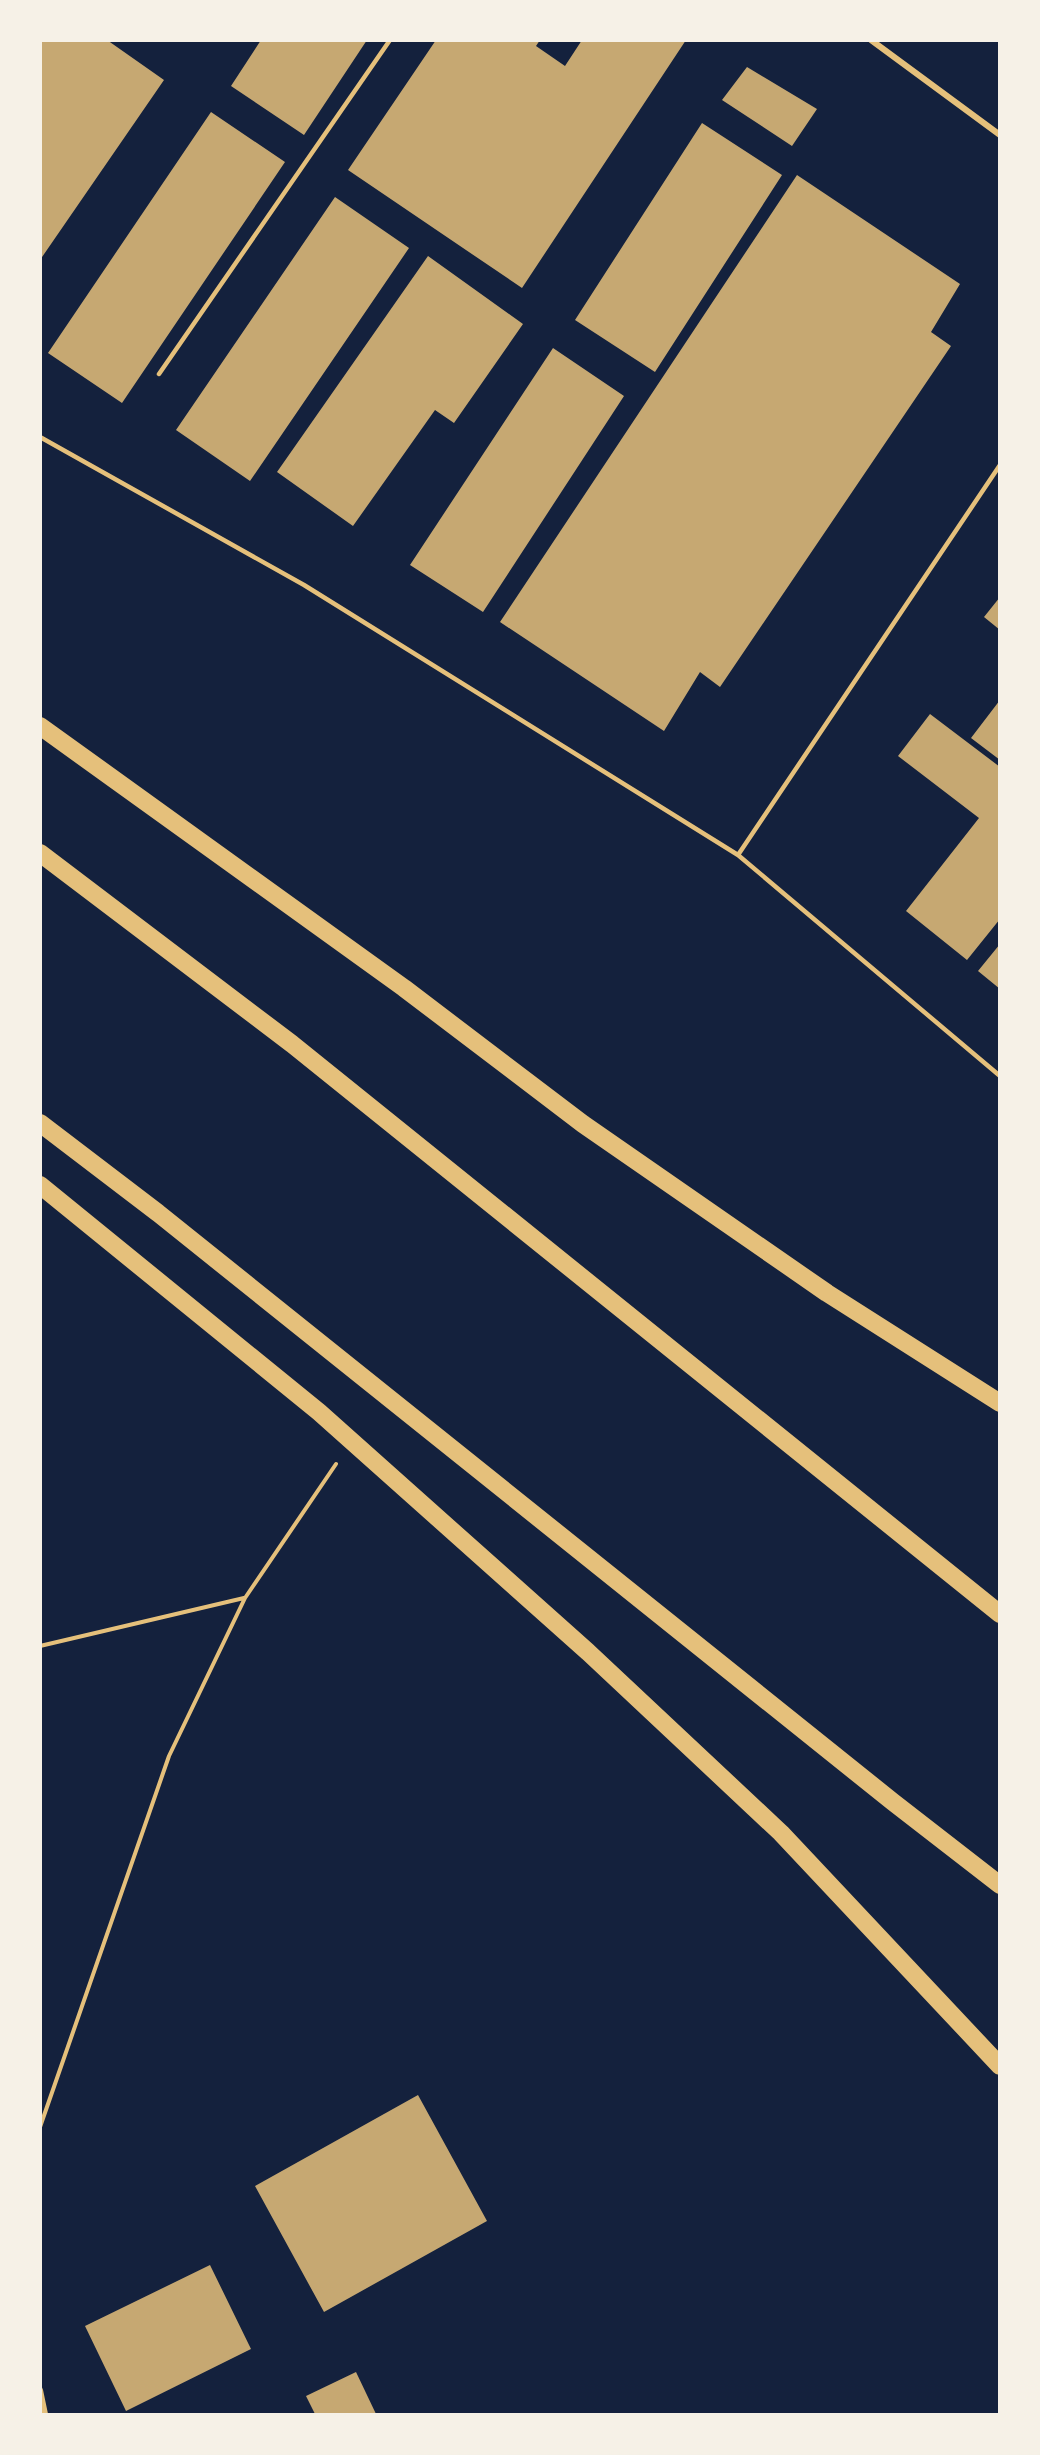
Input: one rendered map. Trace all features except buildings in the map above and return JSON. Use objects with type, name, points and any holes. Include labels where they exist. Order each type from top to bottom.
[{"type":"highway","points":[[40,726],[376,967],[583,1124],[828,1293],[999,1403]]},
{"type":"highway","points":[[40,853],[292,1044],[999,1614]]},
{"type":"highway","points":[[40,1123],[168,1221],[999,1885]]},
{"type":"highway","points":[[40,1185],[351,1441],[588,1652],[781,1833],[999,2066]]},
{"type":"street","points":[[871,40],[999,135]]},
{"type":"street","points":[[40,2390],[45,2415]]},
{"type":"lane","points":[[159,374],[390,40]]},
{"type":"lane","points":[[40,437],[304,585],[738,855],[999,1076]]},
{"type":"lane","points":[[738,855],[999,465]]},
{"type":"path","points":[[40,2127],[169,1756],[245,1598],[351,1441]]},
{"type":"path","points":[[40,1646],[245,1598]]}]
